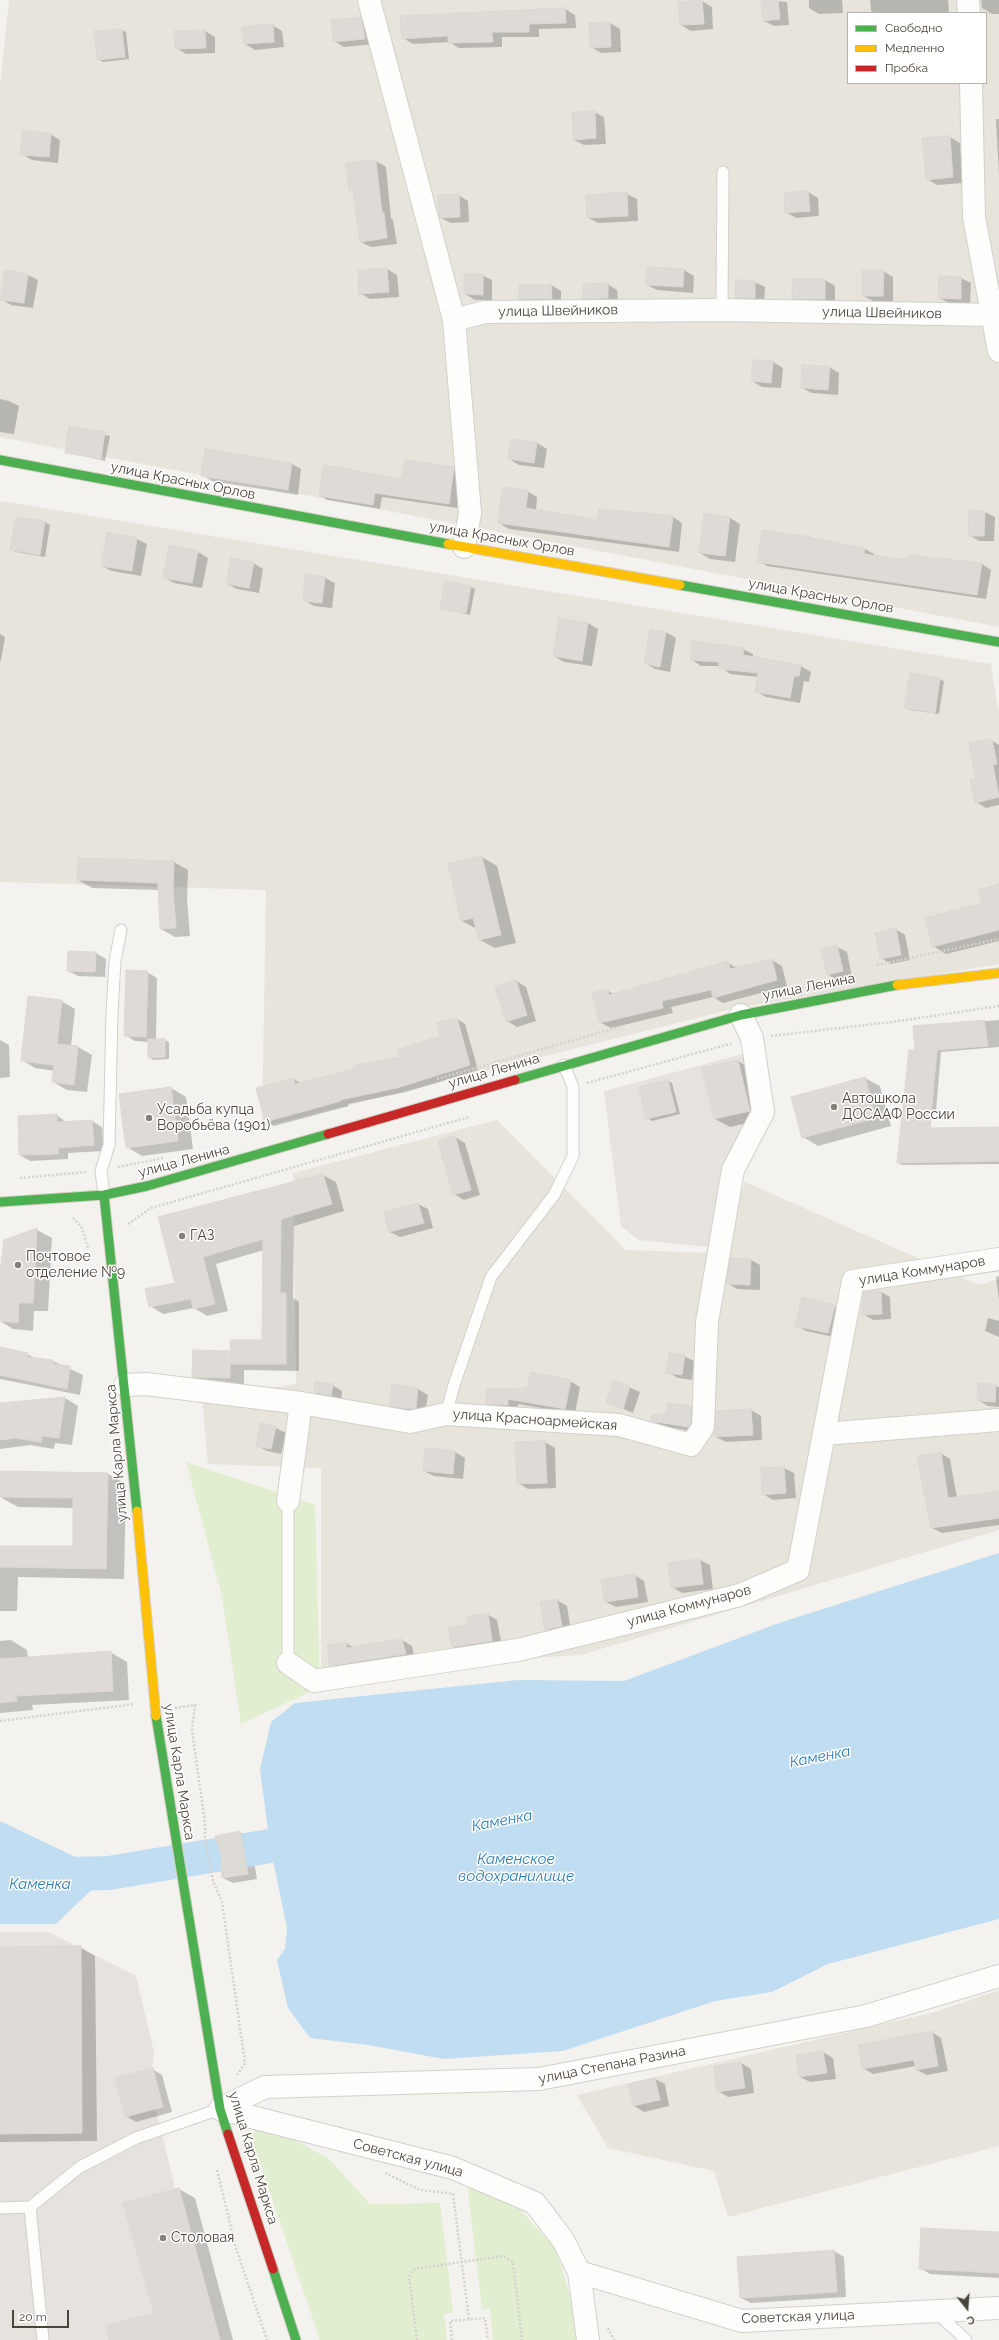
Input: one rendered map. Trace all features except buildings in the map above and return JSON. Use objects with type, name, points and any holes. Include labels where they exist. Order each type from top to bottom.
[{"type":"main road","name":"улица Красных Орлов","points":[[0,460],[464,547],[999,642]]},
{"type":"main road","name":"улица Ленина","points":[[0,1202],[104,1195],[186,1176],[741,1014],[888,986],[999,973]]},
{"type":"main road","name":"улица Карла Маркса","points":[[104,1195],[125,1385],[158,1733],[220,2109],[296,2340]]},
{"type":"street","points":[[369,0],[454,320],[470,513],[464,547]]},
{"type":"street","points":[[968,0],[969,12]]},
{"type":"street","points":[[971,84],[974,217],[994,316],[999,352]]},
{"type":"street","name":"улица Швейников","points":[[454,320],[484,312],[722,310],[994,316]]},
{"type":"street","name":"улица Красноармейская","points":[[125,1385],[146,1384],[301,1402],[410,1422],[446,1414],[619,1425],[691,1444],[703,1427],[707,1322],[733,1170],[763,1112],[752,1038],[741,1014]]},
{"type":"street","name":"улица Коммунаров","points":[[288,1664],[314,1681],[518,1650],[740,1595],[798,1570],[853,1281],[999,1259]]},
{"type":"street","points":[[288,1501],[301,1402]]},
{"type":"street","points":[[824,1434],[999,1420]]},
{"type":"street","name":"улица Степана Разина","points":[[220,2109],[265,2087],[539,2079],[866,2016],[999,1976]]},
{"type":"street","name":"Советская улица","points":[[220,2109],[453,2168],[535,2203],[563,2240],[579,2272],[588,2340]]},
{"type":"street","name":"Советская улица","points":[[579,2272],[742,2321],[999,2308]]},
{"type":"lane","points":[[722,310],[723,172]]},
{"type":"lane","points":[[104,1195],[101,1171],[109,1145],[112,1013],[115,961],[121,930]]},
{"type":"lane","points":[[446,1414],[454,1385],[492,1277],[554,1195],[573,1156],[573,1087],[564,1065]]},
{"type":"lane","points":[[288,1501],[288,1664]]},
{"type":"lane","points":[[0,2208],[30,2207],[80,2167],[136,2138],[220,2109]]},
{"type":"lane","points":[[30,2207],[43,2340]]},
{"type":"lane","points":[[936,2312],[966,2340]]},
{"type":"path","points":[[573,1087],[752,1038],[892,1022],[999,1006]]},
{"type":"path","points":[[129,1232],[128,1225],[151,1208],[473,1116]]},
{"type":"path","points":[[69,1214],[81,1226],[90,1254]]},
{"type":"path","points":[[0,1721],[140,1703]]},
{"type":"path","points":[[173,1715],[173,1708],[195,1705],[192,1730],[205,1823],[205,1838],[213,1881],[222,1902],[245,2062],[235,2079]]},
{"type":"path","points":[[216,2166],[236,2248],[267,2340]]},
{"type":"path","points":[[453,2194],[469,2319]]},
{"type":"path","points":[[417,2340],[409,2277],[414,2269],[503,2256],[513,2262],[522,2340]]},
{"type":"path","points":[[452,2340],[450,2321],[485,2318],[488,2340]]},
{"type":"shaded area","points":[[9,0],[999,0],[999,627],[0,437],[0,86]]},
{"type":"shaded area","points":[[0,501],[991,664],[999,716],[999,964],[737,1008],[262,1127],[266,890],[0,882]]},
{"type":"shaded area","points":[[743,1054],[754,1114],[719,1177],[710,1247],[639,1240],[621,1226],[604,1091]]},
{"type":"shaded area","points":[[497,1120],[626,1250],[717,1253],[745,1182],[979,1285],[999,1279],[999,1530],[581,1655],[321,1670],[321,1468],[208,1464],[202,1398],[296,1384],[293,1173]]},
{"type":"shaded area","points":[[0,1932],[48,1932],[136,1976],[154,2052],[150,2084],[211,2340],[0,2340]]},
{"type":"shaded area","points":[[999,1990],[999,2146],[728,2217],[714,2171],[608,2148],[577,2095],[935,2012]]},
{"type":"green space","points":[[186,1462],[315,1505],[320,1687],[241,1724],[222,1596]]},
{"type":"green space","points":[[270,2126],[329,2159],[370,2204],[440,2203],[453,2312],[444,2314],[447,2340],[320,2340],[251,2137],[258,2127]]},
{"type":"green space","points":[[467,2184],[520,2210],[556,2249],[571,2299],[576,2340],[493,2340],[490,2309],[482,2309]]},
{"type":"water","name":"Каменское водохранилище","points":[[999,1553],[999,1919],[828,1964],[772,1992],[715,2001],[563,2051],[444,2059],[368,2045],[310,2038],[288,2008],[277,1960],[285,1949],[287,1928],[270,1846],[260,1769],[271,1722],[295,1703],[518,1680],[624,1681],[779,1623]]},
{"type":"water","name":"Каменка","points":[[0,1821],[109,1873],[56,1924],[0,1924]]},
{"type":"waterway","name":"Каменка","points":[[0,1880],[30,1875],[109,1873],[270,1846],[317,1844]]},
{"type":"traffic: fast","points":[[0,460],[448,544]]},
{"type":"traffic: fast","points":[[680,585],[999,642]]},
{"type":"traffic: fast","points":[[515,1080],[741,1015],[897,985]]},
{"type":"traffic: fast","points":[[0,1202],[104,1195],[147,1186],[328,1134]]},
{"type":"traffic: fast","points":[[104,1195],[137,1511]]},
{"type":"traffic: fast","points":[[156,1716],[220,2109],[228,2134]]},
{"type":"traffic: fast","points":[[273,2269],[296,2340]]},
{"type":"traffic: slow","points":[[448,544],[680,585]]},
{"type":"traffic: slow","points":[[897,985],[999,973]]},
{"type":"traffic: slow","points":[[137,1511],[156,1716]]},
{"type":"traffic: jam","points":[[328,1134],[515,1080]]},
{"type":"traffic: jam","points":[[228,2134],[273,2269]]},
{"type":"place","name":"Автошкола ДОСААФ России","points":[[834,1107]]},
{"type":"place","name":"Усадьба купца Воробьёва (1901)","points":[[149,1118]]},
{"type":"place","name":"ГАЗ","points":[[182,1236]]},
{"type":"place","name":"Почтовое отделение №9","points":[[18,1265]]},
{"type":"place","name":"Столовая","points":[[163,2238]]}]
